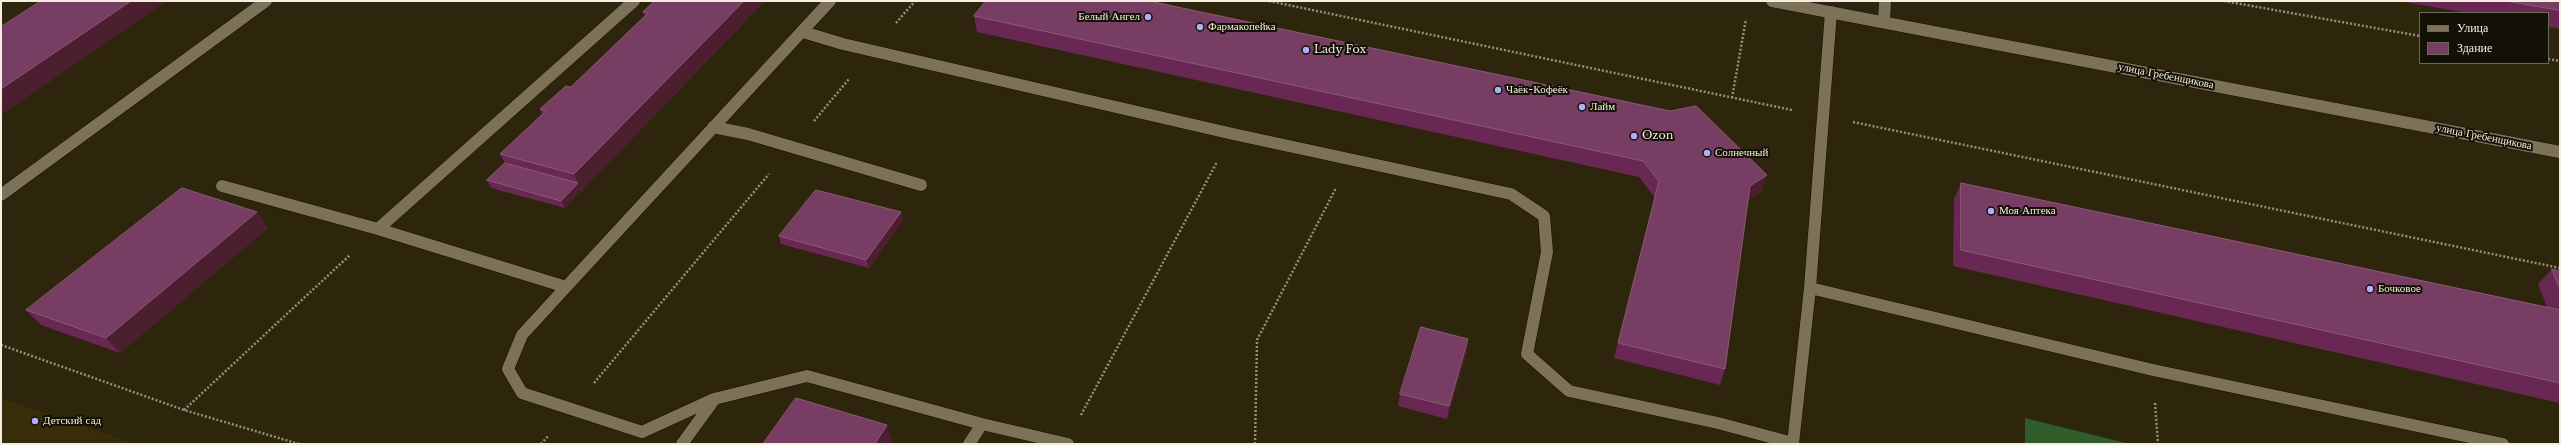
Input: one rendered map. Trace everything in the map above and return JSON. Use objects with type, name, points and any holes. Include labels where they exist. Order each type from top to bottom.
[{"type":"street","points":[[1,196],[266,1]]},
{"type":"street","points":[[378,229],[634,1]]},
{"type":"street","points":[[830,1],[522,335],[508,369],[522,393],[642,432],[714,399],[807,376],[982,424],[1067,444]]},
{"type":"street","name":"улица Гребенщикова","points":[[1772,1],[2560,152]]},
{"type":"street","points":[[1884,22],[1885,1]]},
{"type":"street","points":[[802,32],[843,44],[874,49],[1233,134],[1510,194],[1544,216],[1547,252],[1528,354],[1569,391],[1718,422],[1793,443],[1810,288],[1831,12]]},
{"type":"street","points":[[713,127],[748,134],[790,148],[921,185]]},
{"type":"street","points":[[222,186],[378,229],[566,287]]},
{"type":"street","points":[[1810,288],[2153,370],[2503,444]]},
{"type":"street","points":[[682,444],[714,399]]},
{"type":"street","points":[[969,444],[982,424]]},
{"type":"path","points":[[541,444],[572,410],[790,148],[915,1]]},
{"type":"path","points":[[1269,1],[1732,98],[2560,268]]},
{"type":"path","points":[[2224,1],[2419,36]]},
{"type":"path","points":[[1732,98],[1746,16]]},
{"type":"path","points":[[2549,59],[2560,61]]},
{"type":"path","points":[[1067,444],[1233,134]]},
{"type":"path","points":[[1255,444],[1258,340],[1350,160]]},
{"type":"path","points":[[184,410],[378,229]]},
{"type":"path","points":[[1,345],[184,410],[299,444]]},
{"type":"path","points":[[2153,370],[2158,444]]},
{"type":"shaded area","name":"Детский сад","points":[[1,398],[136,444],[1,444]]},
{"type":"green space","points":[[2025,418],[2130,444],[2025,444]]},
{"type":"building","points":[[41,1],[131,1],[1,89],[1,27]]},
{"type":"building","points":[[655,1],[744,1],[574,174],[500,154],[546,111],[540,109],[566,86],[571,87],[648,13],[643,12]]},
{"type":"building","points":[[986,1],[1149,1],[1670,111],[1696,106],[1767,175],[1750,186],[1725,369],[1618,343],[1659,181],[1643,161],[974,16]]},
{"type":"building","points":[[2506,1],[2560,1],[2560,10]]},
{"type":"building","points":[[505,163],[578,183],[561,201],[487,180]]},
{"type":"building","points":[[1961,183],[2560,310],[2560,383],[1961,250]]},
{"type":"building","points":[[182,188],[257,212],[106,338],[26,310]]},
{"type":"building","points":[[816,190],[901,212],[866,260],[779,236]]},
{"type":"building","points":[[2552,269],[2560,271],[2560,289]]},
{"type":"building","points":[[1421,327],[1468,339],[1449,406],[1400,394]]},
{"type":"building","points":[[796,398],[887,425],[875,444],[763,444]]},
{"type":"place","name":"Белый Ангел","points":[[1148,17]]},
{"type":"place","name":"Фармакопейка","points":[[1200,27]]},
{"type":"place","name":"Lady Fox","points":[[1306,50]]},
{"type":"place","name":"Чаёк-Кофеёк","points":[[1498,90]]},
{"type":"place","name":"Лайм","points":[[1582,107]]},
{"type":"place","name":"Ozon","points":[[1634,136]]},
{"type":"place","name":"Солнечный","points":[[1707,153]]},
{"type":"place","name":"Моя Аптека","points":[[1991,211]]},
{"type":"place","name":"Бочковое","points":[[2370,289]]},
{"type":"place","name":"Детский сад","points":[[35,421]]}]
